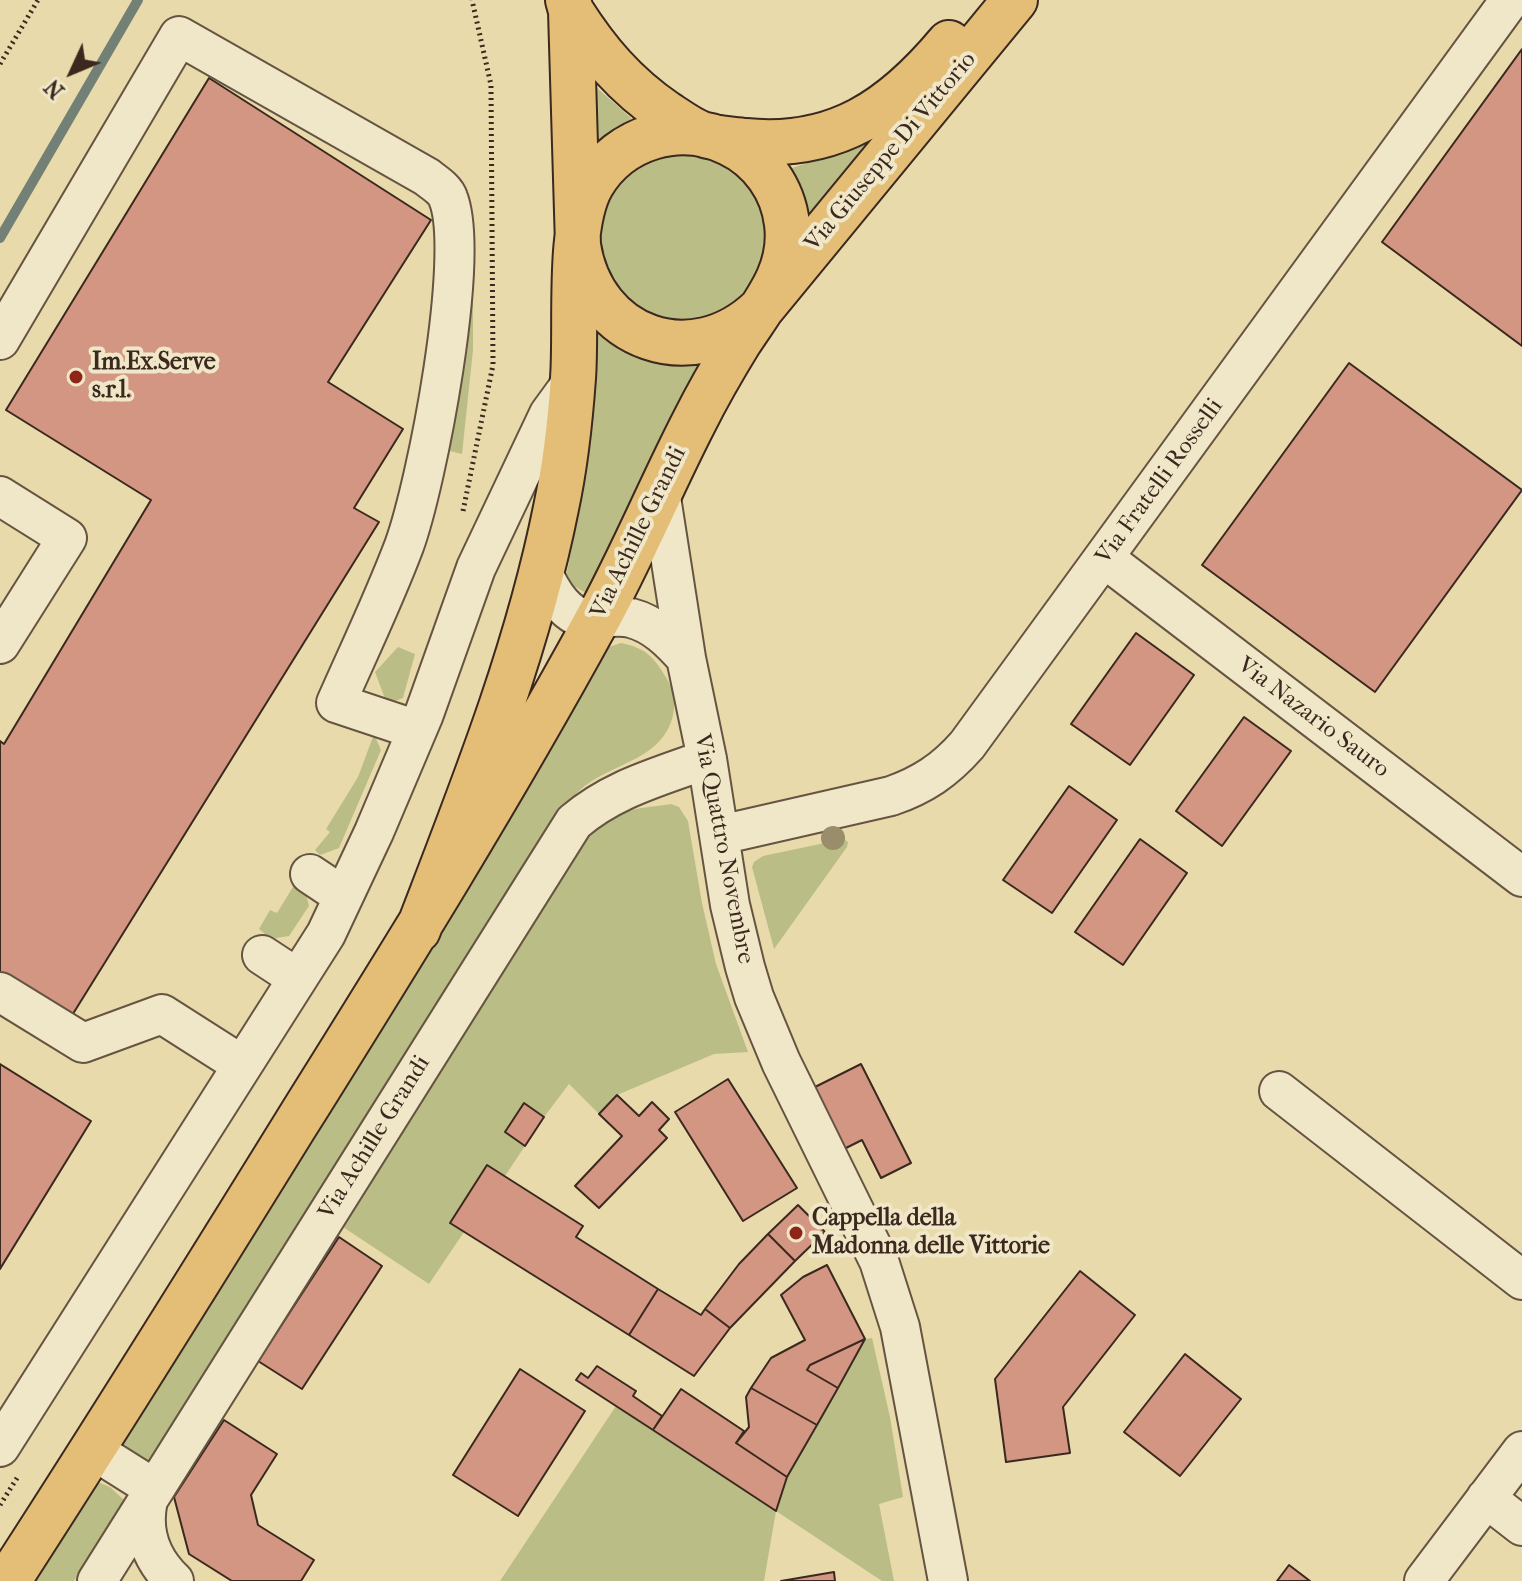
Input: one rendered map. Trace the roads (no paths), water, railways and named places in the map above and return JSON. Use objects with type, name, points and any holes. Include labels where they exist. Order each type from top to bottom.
[{"type":"main road","name":"Via Giuseppe Di Vittorio","points":[[703,134],[767,142],[800,140],[841,131],[868,117],[907,86],[939,54],[982,0]]},
{"type":"main road","name":"Via Giuseppe Di Vittorio","points":[[766,303],[1015,0]]},
{"type":"main road","points":[[570,6],[591,43],[621,77],[656,106],[703,134]]},
{"type":"main road","points":[[570,6],[578,238]]},
{"type":"main road","name":"Via Achille Grandi","points":[[8,1581],[418,930],[598,618],[714,384],[781,276],[787,251],[788,227],[781,200],[769,177],[753,159],[730,143],[703,134],[678,132],[657,135],[634,144],[614,158],[590,189],[581,209],[573,381],[558,500],[542,570],[489,746],[418,930]]},
{"type":"main road","name":"Via Achille Grandi","points":[[578,238],[581,263],[594,294],[615,318],[647,337],[679,343],[712,339],[742,325],[766,303]]},
{"type":"street","name":"Via Fratelli Rosselli","points":[[720,835],[891,796],[912,789],[948,767],[1510,0]]},
{"type":"street","points":[[0,340],[179,36],[427,177],[448,194],[453,219],[454,287],[433,432],[405,544],[336,703],[417,730]]},
{"type":"street","points":[[8,1462],[242,1065],[326,934],[417,730],[476,568],[549,414],[573,381]]},
{"type":"street","name":"Via Quattro Novembre","points":[[660,491],[730,905],[754,997],[781,1062],[864,1229],[889,1291],[900,1327],[948,1581]]},
{"type":"street","points":[[0,496],[67,538],[0,644]]},
{"type":"street","name":"Via Nazario Sauro","points":[[1104,558],[1522,877]]},
{"type":"street","points":[[542,570],[552,592],[566,608],[584,618],[617,616],[649,624],[686,658]]},
{"type":"street","name":"Via Achille Grandi","points":[[97,1581],[574,822],[597,802],[616,793],[707,759]]},
{"type":"street","points":[[310,874],[343,896]]},
{"type":"street","points":[[262,955],[297,978]]},
{"type":"street","points":[[0,992],[83,1043],[162,1014],[242,1065]]},
{"type":"street","points":[[1279,1091],[1522,1280]]},
{"type":"street","points":[[93,1450],[152,1494],[145,1516],[150,1547],[174,1581]]},
{"type":"street","points":[[1424,1581],[1522,1451]]},
{"type":"street","points":[[1486,1498],[1522,1526]]},
{"type":"street","points":[[108,1581],[144,1578],[165,1581]]},
{"type":"waterway","points":[[0,238],[138,0]]},
{"type":"place","name":"Im.Ex.Serve s.r.l.","points":[[76,377]]},
{"type":"place","name":"Cappella della Madonna delle Vittorie","points":[[796,1233]]}]
